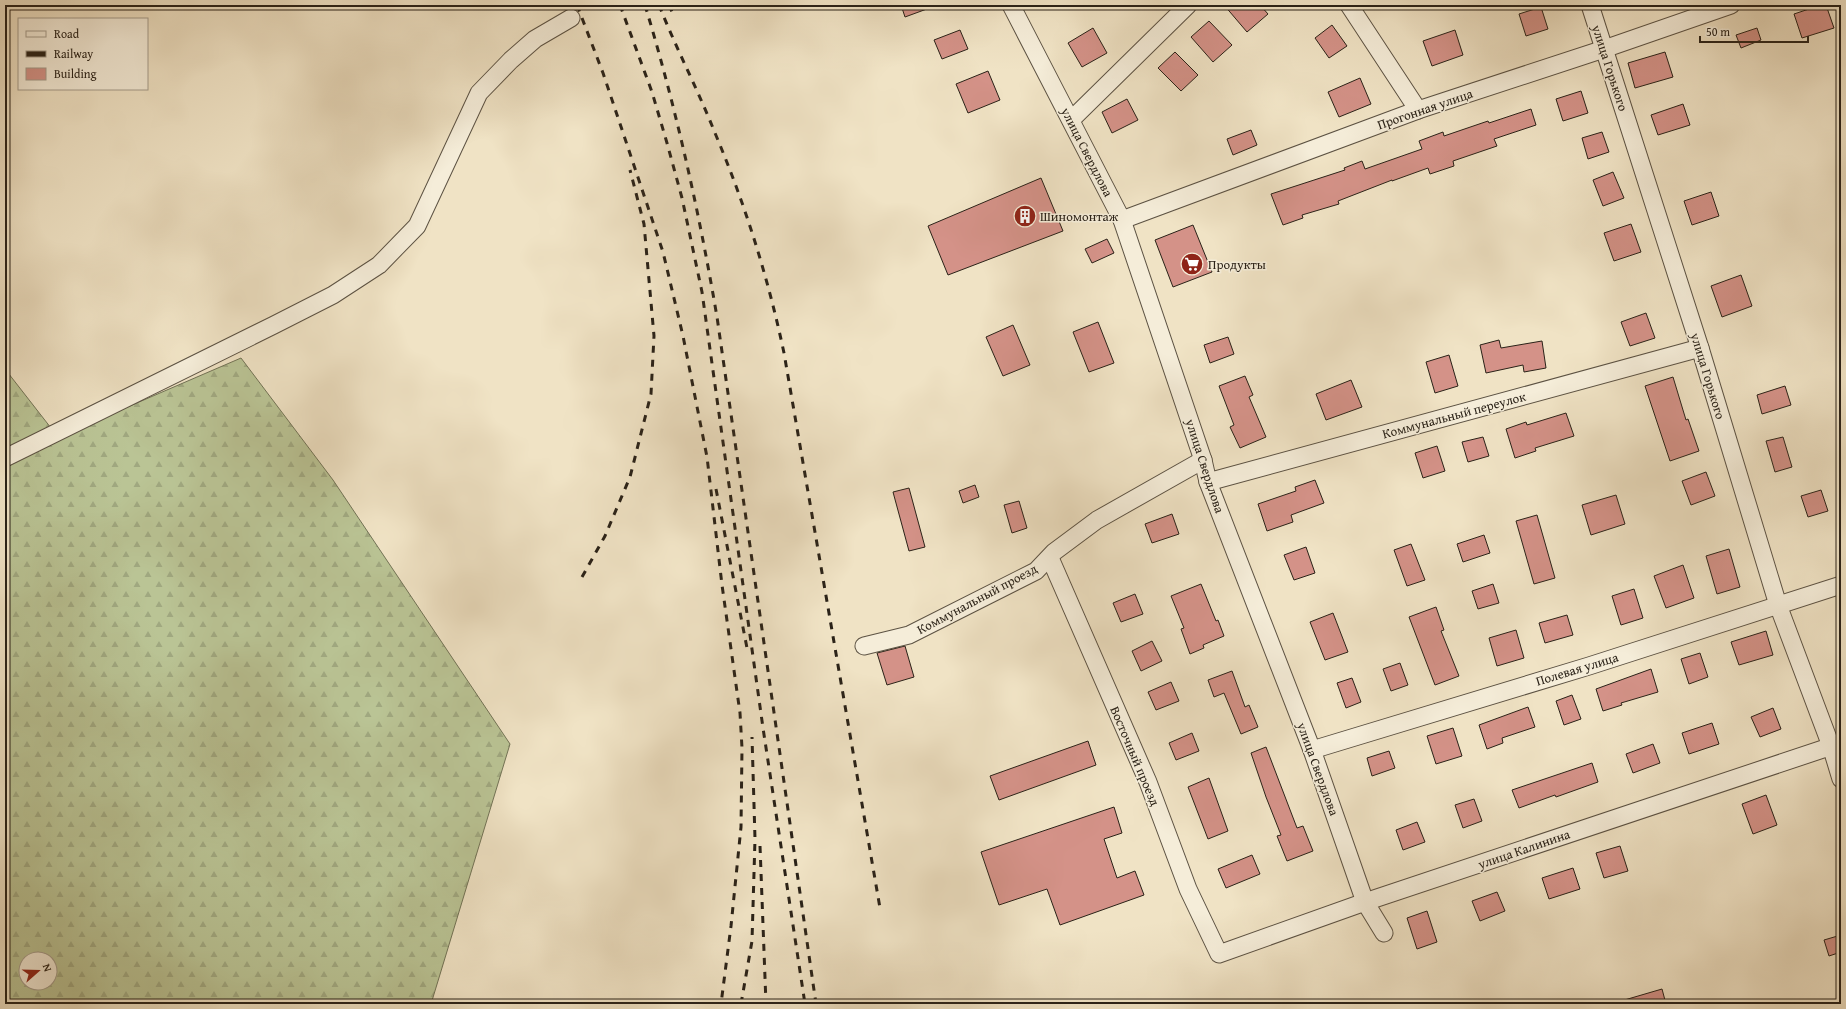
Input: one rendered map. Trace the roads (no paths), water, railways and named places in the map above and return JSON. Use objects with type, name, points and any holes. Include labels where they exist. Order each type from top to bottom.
[{"type":"street","name":"улица Свердлова","points":[[1011,5],[1122,220],[1203,460],[1208,482],[1312,750],[1366,902],[1384,933]]},
{"type":"street","points":[[1071,120],[1188,5]]},
{"type":"street","points":[[1349,5],[1418,110]]},
{"type":"street","name":"улица Горького","points":[[1590,5],[1700,348],[1778,606],[1836,744],[1841,779]]},
{"type":"street","name":"Прогонная улица","points":[[1122,220],[1418,110],[1604,49],[1731,5]]},
{"type":"street","points":[[5,458],[333,295],[379,265],[417,226],[479,92],[511,60],[535,39],[571,18]]},
{"type":"street","name":"Коммунальный переулок","points":[[1208,482],[1700,348]]},
{"type":"street","name":"Коммунальный проезд","points":[[864,646],[908,635],[1036,571],[1050,558],[1054,552],[1097,520],[1203,460]]},
{"type":"street","name":"Восточный проезд","points":[[1050,558],[1148,782],[1188,889],[1218,954]]},
{"type":"street","name":"Полевая улица","points":[[1312,750],[1778,606],[1841,585]]},
{"type":"street","name":"улица Калинина","points":[[1218,954],[1366,902],[1836,744]]},
{"type":"railway","points":[[577,5],[603,73],[663,252],[683,336],[707,457],[722,585],[740,713],[742,748],[741,827],[721,1004]]},
{"type":"railway","points":[[620,5],[652,92],[667,143],[682,198],[702,292],[763,728],[805,1004]]},
{"type":"railway","points":[[645,5],[677,121],[703,238],[717,317],[816,1004]]},
{"type":"railway","points":[[659,5],[726,160],[755,241],[778,325],[880,908]]},
{"type":"railway","points":[[669,5],[673,14]]},
{"type":"railway","points":[[582,577],[605,536],[630,477],[651,394],[654,336],[644,224],[630,170]]},
{"type":"railway","points":[[716,489],[747,648]]},
{"type":"railway","points":[[741,1004],[752,941],[755,839],[752,737]]},
{"type":"railway","points":[[760,846],[766,1004]]},
{"type":"place","name":"Шиномонтаж","points":[[1025,216]]},
{"type":"place","name":"Продукты","points":[[1192,264]]}]
